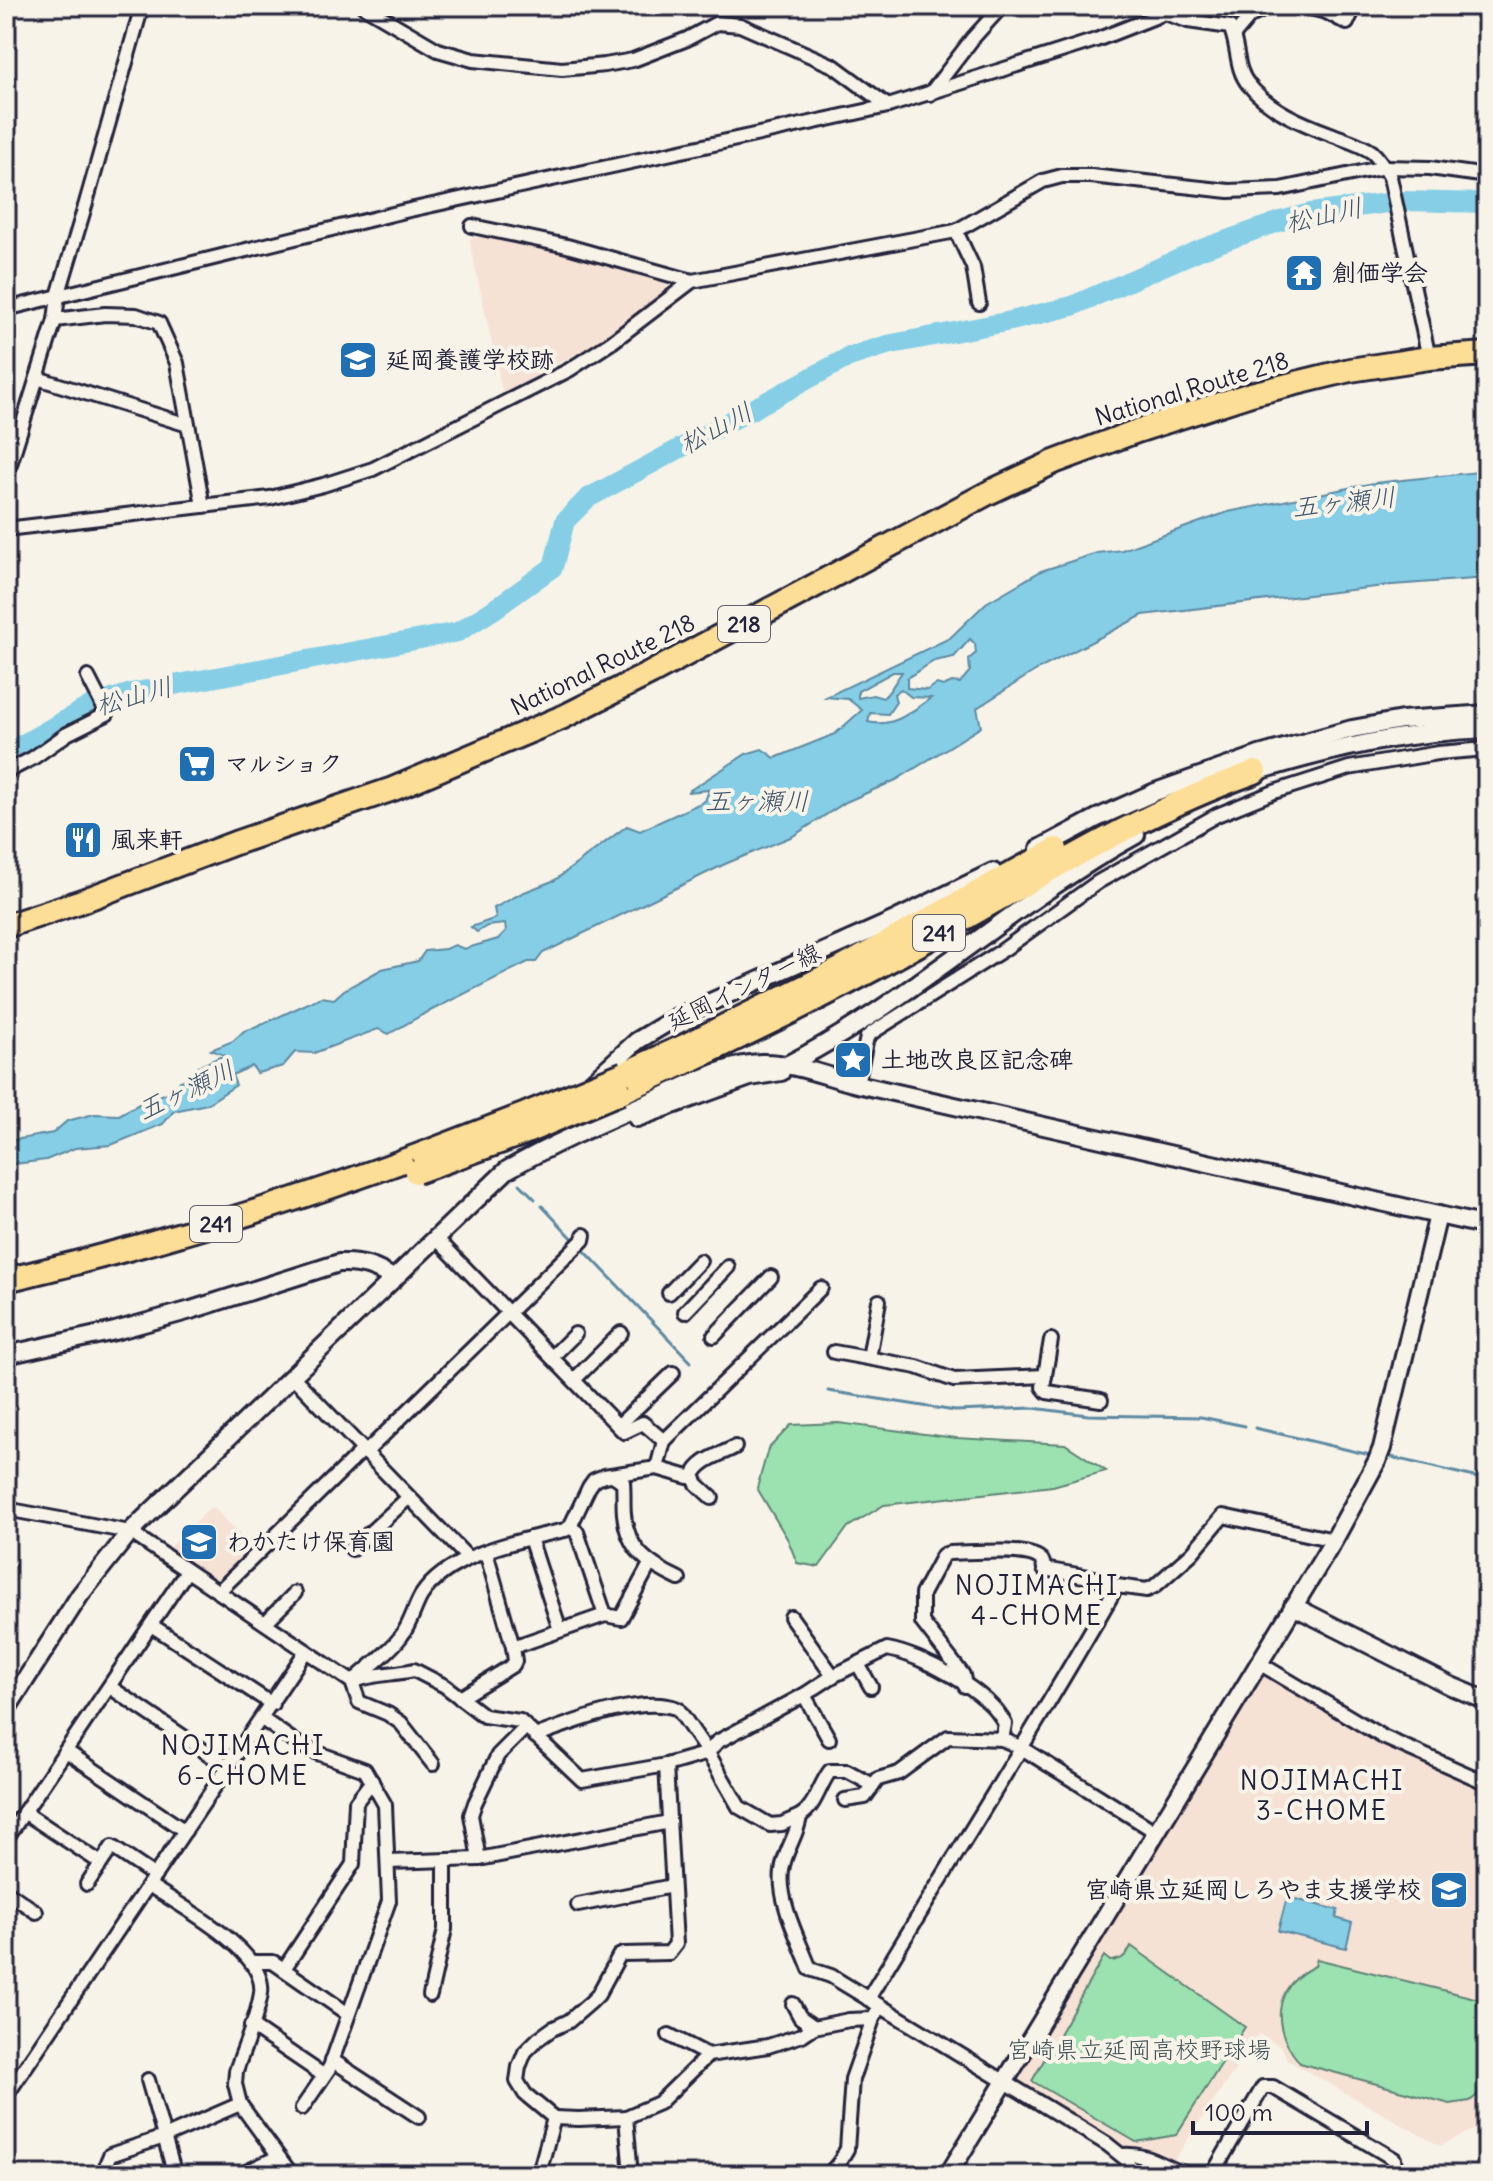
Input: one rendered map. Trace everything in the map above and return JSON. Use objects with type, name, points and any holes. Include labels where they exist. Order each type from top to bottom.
[{"type":"highway","name":"National Route 218","points":[[6,926],[393,789],[563,717],[665,666],[990,492],[1054,462],[1251,394],[1350,370],[1429,358],[1487,354]]},
{"type":"highway","name":"延岡インター線","points":[[623,1082],[738,1038],[903,953],[1147,817],[1255,772]]},
{"type":"highway","name":"延岡インター線","points":[[6,1281],[89,1265],[256,1223],[333,1201],[419,1163],[519,1135],[695,1041],[840,969],[1043,855],[1183,784]]},
{"type":"street","points":[[6,477],[55,320],[58,296],[142,6]]},
{"type":"street","points":[[363,6],[438,50],[473,60],[562,69],[633,60],[687,39],[717,23],[740,25],[834,66],[888,106]]},
{"type":"street","points":[[930,94],[1002,6]]},
{"type":"street","points":[[1151,6],[1188,21],[1230,27],[1241,73],[1259,95],[1303,124],[1375,154],[1387,172],[1429,358]]},
{"type":"street","points":[[6,309],[400,212],[888,106],[1096,40],[1182,6]]},
{"type":"street","points":[[1234,35],[1250,16],[1271,6]]},
{"type":"street","points":[[1303,6],[1326,12],[1347,23],[1355,6]]},
{"type":"street","points":[[472,226],[567,246],[692,281],[956,231],[1043,181],[1062,176],[1091,176],[1229,191],[1280,189],[1430,168],[1487,176]]},
{"type":"street","points":[[956,231],[973,267],[979,303]]},
{"type":"street","points":[[6,529],[270,498],[373,469],[569,370],[612,342],[692,281]]},
{"type":"street","points":[[55,320],[105,314],[136,315],[159,323],[177,363],[203,506]]},
{"type":"street","points":[[37,378],[188,425]]},
{"type":"street","points":[[6,772],[106,713],[88,677]]},
{"type":"street","name":"延岡インター線","points":[[1183,784],[1259,755],[1352,729],[1402,720],[1487,714]]},
{"type":"street","name":"延岡インター線","points":[[1255,772],[1357,744],[1454,730],[1487,729]]},
{"type":"street","points":[[857,1084],[867,1037],[873,1032],[1003,950],[1098,882],[1217,815],[1274,792],[1349,768],[1438,753],[1487,749]]},
{"type":"street","name":"241","points":[[779,1069],[844,1034],[1077,871],[1140,833],[1255,772]]},
{"type":"street","name":"241","points":[[507,1170],[523,1148],[637,1041],[654,1030],[897,919],[1097,818],[1155,792],[1183,784]]},
{"type":"street","points":[[6,1710],[80,1595],[130,1532],[507,1170],[582,1131],[740,1066],[762,1063],[1487,1226]]},
{"type":"street","points":[[948,2175],[1334,1540],[1380,1455],[1438,1215]]},
{"type":"street","points":[[218,1592],[583,1240],[584,1235]]},
{"type":"street","points":[[436,1238],[624,1432],[643,1423],[664,1441]]},
{"type":"street","points":[[669,1293],[700,1261]]},
{"type":"street","points":[[6,1355],[130,1327],[339,1263],[378,1268],[394,1279]]},
{"type":"street","points":[[685,1312],[728,1267]]},
{"type":"street","points":[[714,1336],[771,1277]]},
{"type":"street","points":[[657,1468],[664,1441],[821,1288]]},
{"type":"street","points":[[869,1358],[879,1301]]},
{"type":"street","points":[[574,1380],[621,1333]]},
{"type":"street","points":[[552,1357],[575,1334]]},
{"type":"street","points":[[1051,1340],[1043,1387],[1047,1392],[1101,1400]]},
{"type":"street","points":[[834,1352],[917,1367],[954,1380],[1045,1376]]},
{"type":"street","points":[[618,1426],[673,1373]]},
{"type":"street","points":[[293,1377],[468,1558]]},
{"type":"street","points":[[712,1498],[697,1484],[693,1476],[695,1470],[702,1463],[735,1447]]},
{"type":"street","points":[[352,1682],[402,1635],[422,1594],[442,1575],[468,1558],[511,1542],[570,1527],[594,1480],[657,1468],[693,1476]]},
{"type":"street","points":[[613,1475],[623,1482],[626,1529],[632,1542],[650,1564],[679,1579]]},
{"type":"street","points":[[352,1549],[408,1498]]},
{"type":"street","points":[[6,1509],[130,1532],[352,1682],[359,1702],[401,1723],[433,1764]]},
{"type":"street","points":[[965,1686],[963,1675],[922,1622],[922,1594],[943,1555],[1020,1552],[1040,1558],[1044,1569],[1147,1590],[1192,1553],[1223,1516],[1334,1540]]},
{"type":"street","points":[[570,1527],[577,1532],[605,1615]]},
{"type":"street","points":[[530,1538],[560,1630]]},
{"type":"street","points":[[460,1698],[515,1661],[486,1552]]},
{"type":"street","points":[[513,1647],[605,1615],[621,1618],[650,1564]]},
{"type":"street","points":[[6,1839],[187,1571]]},
{"type":"street","points":[[868,1999],[1058,1689],[1117,1586]]},
{"type":"street","points":[[265,1623],[295,1593]]},
{"type":"street","points":[[1293,1606],[1487,1701]]},
{"type":"street","points":[[791,1617],[833,1676]]},
{"type":"street","points":[[151,1625],[272,1704]]},
{"type":"street","points":[[352,1682],[366,1676],[414,1670],[430,1677],[484,1716],[520,1721],[582,1780],[666,1765],[708,1753],[717,1742],[887,1649],[929,1662],[989,1702],[1005,1724],[1002,1739]]},
{"type":"street","points":[[6,2096],[306,1651]]},
{"type":"street","points":[[1259,1663],[1383,1737],[1487,1783]]},
{"type":"street","points":[[858,1664],[871,1687]]},
{"type":"street","points":[[110,1687],[228,1767]]},
{"type":"street","points":[[804,1695],[829,1739]]},
{"type":"street","points":[[479,1859],[471,1815],[498,1755],[531,1731],[592,1715],[641,1706],[662,1705],[678,1709],[739,1807],[770,1825],[782,1824],[807,1812],[830,1771],[847,1771],[873,1785]]},
{"type":"street","points":[[262,1719],[298,1744],[365,1770],[385,1805],[389,1901],[330,2067],[302,2108]]},
{"type":"street","points":[[845,1800],[865,1797],[878,1779],[899,1773],[948,1737],[1002,1739],[1020,1747],[1156,1832]]},
{"type":"street","points":[[66,1751],[185,1831]]},
{"type":"street","points":[[666,1765],[676,1944],[669,1953],[619,1956],[598,1995],[569,2021],[552,2029],[525,2052],[517,2081],[525,2094],[554,2118],[626,2117],[659,2103],[708,2055]]},
{"type":"street","points":[[284,1969],[353,1864],[356,1802],[372,1781]]},
{"type":"street","points":[[24,1812],[101,1863]]},
{"type":"street","points":[[800,1816],[799,1826],[789,1842],[785,1857],[782,1893],[810,1969],[831,1976],[1123,2155],[1132,2175]]},
{"type":"street","points":[[388,1862],[479,1859],[669,1822]]},
{"type":"street","points":[[87,1884],[112,1847],[235,1943],[253,1962],[261,1977],[262,1992],[236,2071],[235,2084],[240,2104],[292,2175]]},
{"type":"street","points":[[430,1995],[445,1929],[445,1861]]},
{"type":"street","points":[[578,1905],[672,1886]]},
{"type":"street","points":[[6,1891],[36,1912]]},
{"type":"street","points":[[253,1962],[273,1962],[348,2014]]},
{"type":"street","points":[[793,2004],[800,2017],[814,2027]]},
{"type":"street","points":[[828,2175],[847,2149],[852,2079],[880,2007]]},
{"type":"street","points":[[669,2035],[708,2055],[768,2046],[802,2035],[814,2027],[873,2019]]},
{"type":"street","points":[[251,2026],[323,2075]]},
{"type":"street","points":[[332,2060],[419,2117]]},
{"type":"street","points":[[148,2080],[175,2175]]},
{"type":"street","points":[[1212,2175],[1263,2087],[1273,2087],[1394,2159],[1395,2167],[1391,2175]]},
{"type":"street","points":[[110,2175],[107,2162],[110,2155],[164,2137],[240,2104]]},
{"type":"street","points":[[626,2117],[631,2175]]},
{"type":"street","points":[[506,2175],[517,2172],[545,2174],[554,2118]]},
{"type":"street","points":[[1123,2155],[1140,2154],[1193,2175]]},
{"type":"street","points":[[240,2175],[278,2157]]},
{"type":"shaded area","points":[[489,235],[572,253],[667,282],[668,294],[603,339],[503,394],[469,239]]},
{"type":"shaded area","points":[[211,1507],[253,1548],[219,1584],[167,1550]]},
{"type":"shaded area","points":[[1260,1674],[1382,1744],[1487,1791],[1487,2119],[1483,2125],[1440,2146],[1287,2060],[1282,2047],[1259,2034],[1172,2163],[1132,2146],[1122,2147],[1014,2082]]},
{"type":"green space","points":[[838,1423],[956,1438],[1065,1444],[1106,1471],[1053,1486],[884,1505],[848,1527],[819,1567],[797,1563],[788,1540],[757,1488],[768,1449],[791,1425]]},
{"type":"green space","name":"宮崎県立延岡高校野球場","points":[[1131,1946],[1245,2027],[1176,2135],[1136,2142],[1032,2081],[1104,1956],[1110,1961],[1121,1959]]},
{"type":"green space","points":[[1317,1959],[1487,2001],[1487,2087],[1470,2101],[1450,2104],[1300,2063],[1284,2036],[1280,2010],[1290,1985],[1315,1966]]},
{"type":"water","name":"五ヶ瀬川","points":[[1487,471],[1487,578],[1392,585],[1143,615],[1035,671],[977,708],[981,727],[896,780],[846,802],[793,836],[725,864],[543,953],[536,962],[528,962],[389,1034],[378,1029],[314,1053],[295,1052],[283,1066],[257,1073],[252,1066],[232,1075],[236,1085],[207,1104],[174,1111],[163,1124],[111,1145],[75,1148],[46,1160],[6,1165],[6,1145],[9,1141],[53,1133],[67,1121],[94,1114],[119,1115],[150,1098],[175,1091],[180,1081],[198,1076],[198,1067],[224,1055],[211,1050],[233,1041],[244,1031],[321,997],[334,999],[382,969],[418,961],[425,951],[455,945],[464,949],[498,939],[506,931],[505,924],[487,926],[477,932],[471,927],[496,918],[494,908],[555,880],[627,826],[640,831],[705,801],[709,790],[687,792],[746,754],[762,749],[775,758],[835,734],[862,710],[848,699],[826,697],[950,638],[986,603],[1041,571],[1097,553],[1122,550],[1228,512],[1374,483]],"holes":[[[970,639],[975,644],[976,653],[969,659],[970,671],[960,683],[937,684],[927,690],[907,688],[907,678],[934,661],[954,657]],[[893,672],[902,672],[883,698],[873,695],[858,698],[858,691]],[[901,689],[911,697],[931,698],[894,721],[868,722],[870,713],[888,714],[896,702],[894,694]]]},
{"type":"water","points":[[1287,1897],[1338,1910],[1336,1918],[1352,1923],[1346,1948],[1278,1931]]},
{"type":"waterway","name":"松山川","points":[[6,752],[90,706],[131,693],[458,632],[553,567],[565,521],[588,498],[849,357],[887,345],[1072,306],[1202,249],[1311,213],[1402,201],[1487,203]]},
{"type":"waterway","points":[[520,1184],[535,1199]]},
{"type":"waterway","points":[[542,1206],[575,1241]]},
{"type":"waterway","points":[[581,1247],[691,1362]]},
{"type":"waterway","points":[[828,1391],[955,1411],[1033,1408],[1088,1415],[1201,1417],[1245,1426]]},
{"type":"waterway","points":[[1255,1428],[1370,1455]]},
{"type":"waterway","points":[[1391,1457],[1487,1480]]},
{"type":"place","name":"創価学会","points":[[1304,273]]},
{"type":"place","name":"延岡養護学校跡","points":[[358,360]]},
{"type":"place","name":"マルショク","points":[[197,764]]},
{"type":"place","name":"風来軒","points":[[83,840]]},
{"type":"place","name":"土地改良区記念碑","points":[[853,1060]]},
{"type":"place","name":"わかたけ保育園","points":[[199,1542]]},
{"type":"place","name":"宮崎県立延岡しろやま支援学校","points":[[1449,1890]]},
{"type":"district","name":"NOJIMACHI 4-CHOME","points":[[1037,1601]]},
{"type":"district","name":"NOJIMACHI 6-CHOME","points":[[243,1761]]},
{"type":"district","name":"NOJIMACHI 3-CHOME","points":[[1322,1796]]}]
